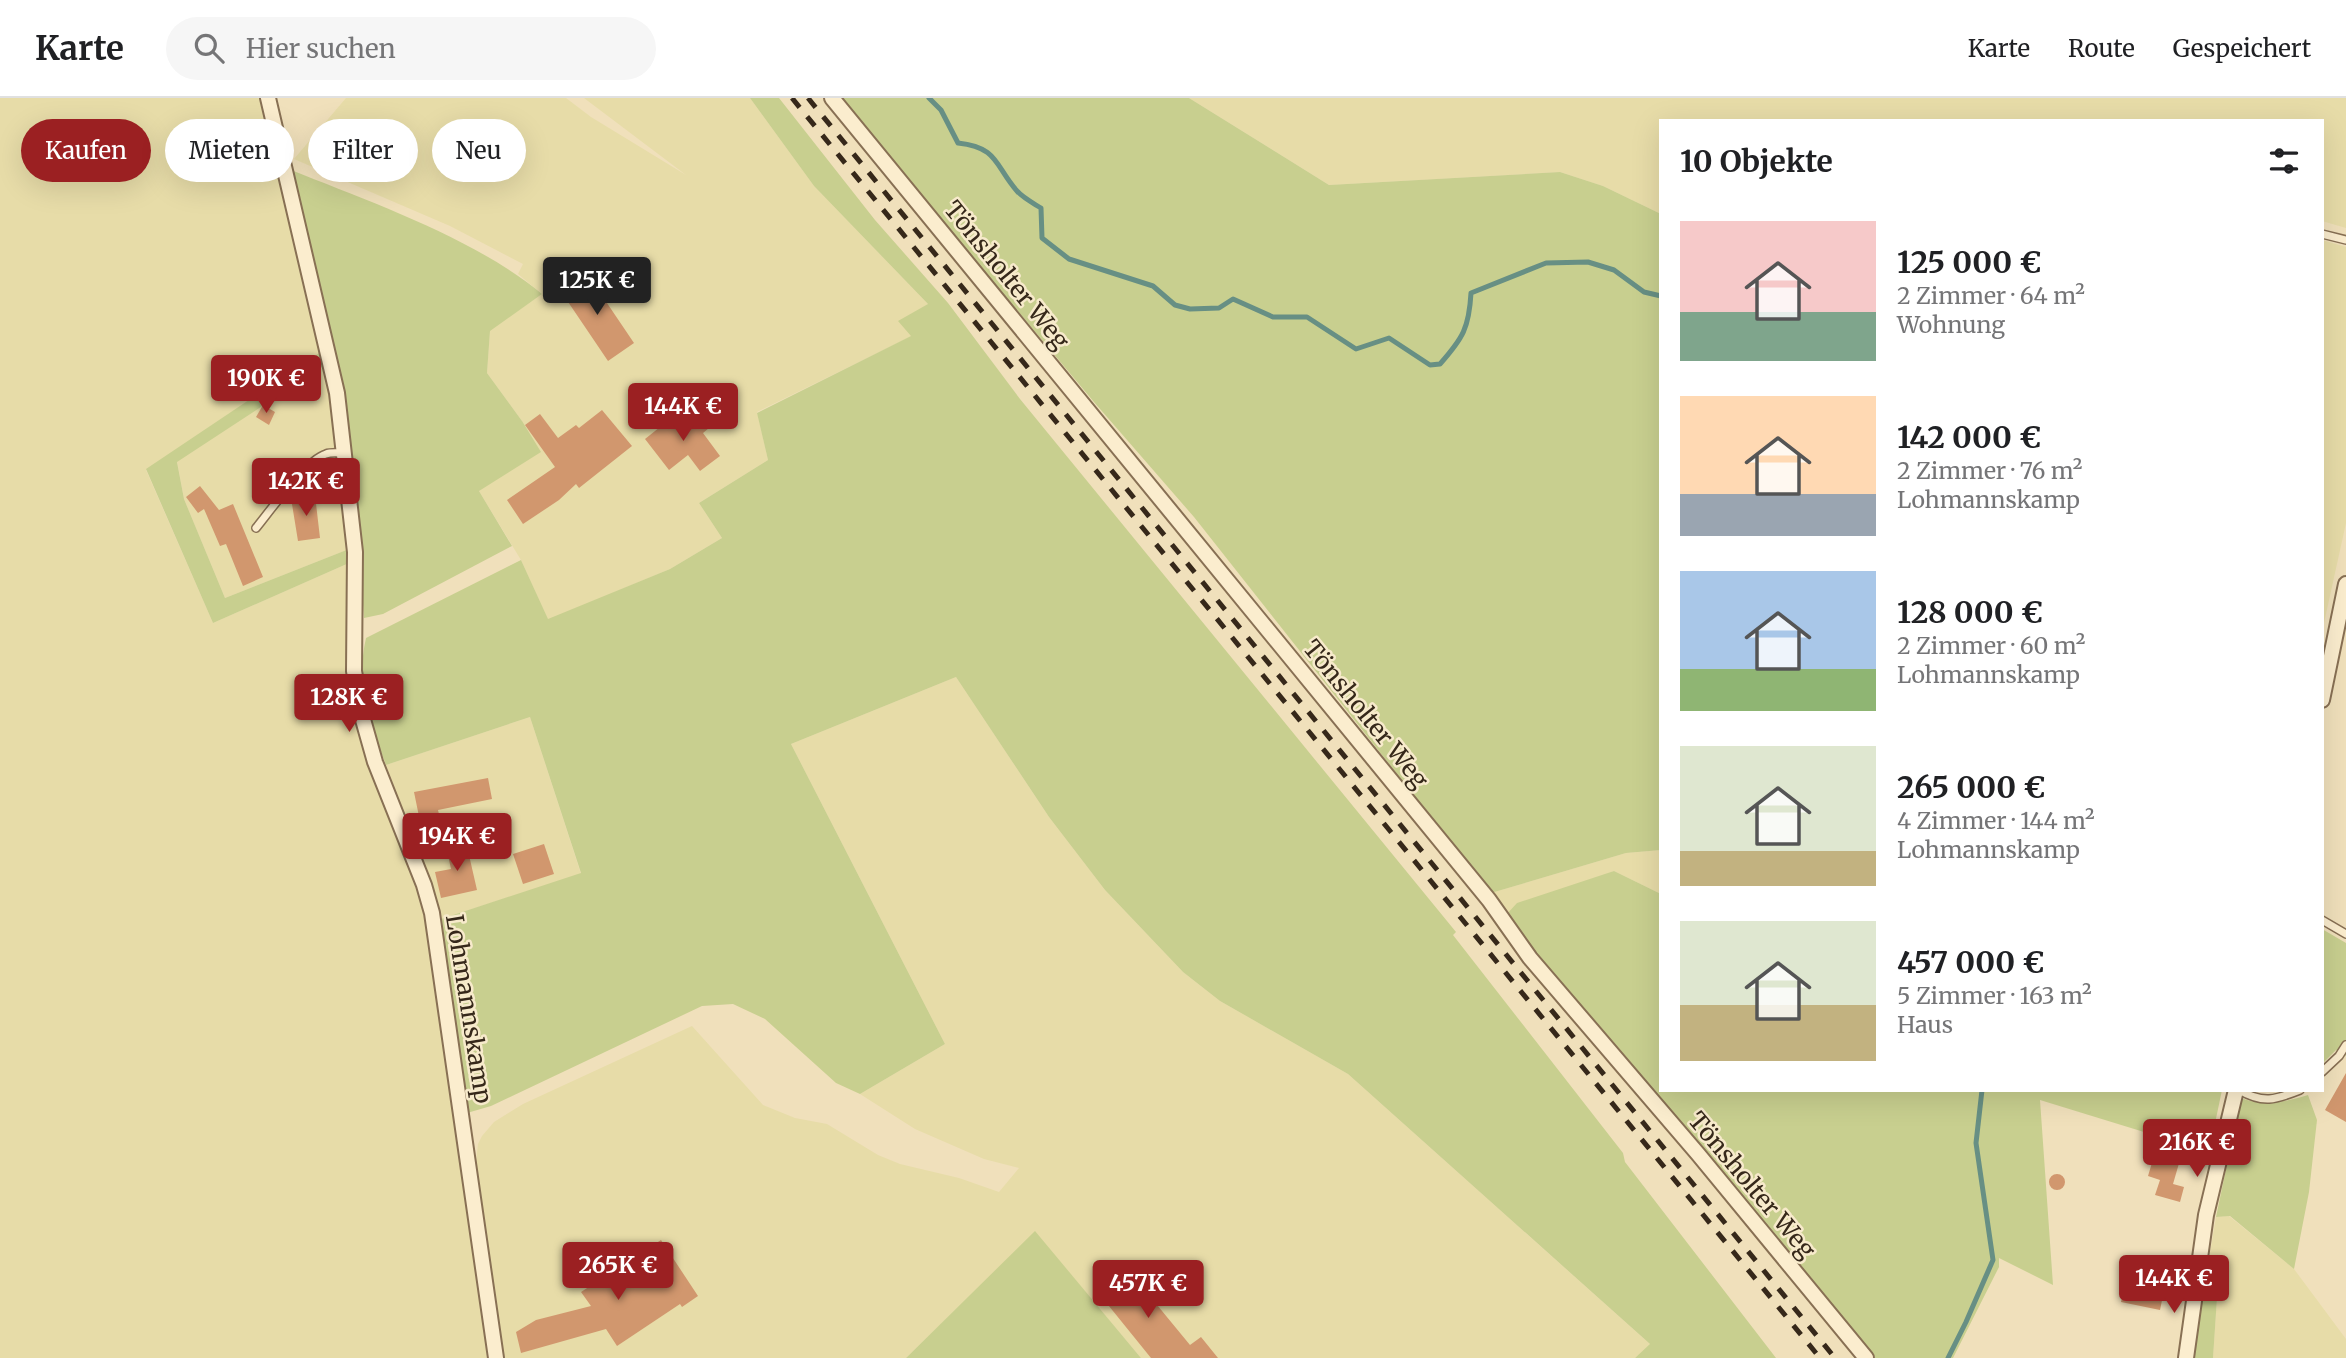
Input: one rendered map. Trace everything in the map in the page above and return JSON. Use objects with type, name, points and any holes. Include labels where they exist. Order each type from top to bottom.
[{"type":"street","name":"Lohmannskamp","points":[[268,98],[337,393],[355,552],[354,671],[362,716],[374,761],[424,885],[432,913],[496,1358]]},
{"type":"street","name":"Tönsholter Weg","points":[[832,98],[1489,900],[1530,958],[1698,1154],[1866,1358]]},
{"type":"street","points":[[2324,689],[2346,584]]},
{"type":"street","points":[[2186,1358],[2206,1215],[2237,1092]]},
{"type":"lane","points":[[2324,234],[2346,240]]},
{"type":"lane","points":[[256,528],[318,458],[327,453],[343,453]]},
{"type":"lane","points":[[2324,921],[2346,934]]},
{"type":"lane","points":[[2324,1071],[2343,1058],[2346,1045]]},
{"type":"lane","points":[[2241,1092],[2254,1098],[2277,1100],[2295,1092]]},
{"type":"shaded area","points":[[0,98],[262,98],[267,119],[165,119],[165,182],[282,182],[322,351],[146,470],[213,623],[349,563],[348,637],[397,834],[429,929],[477,1262],[487,1358],[0,1358]]},
{"type":"shaded area","points":[[346,98],[566,98],[591,117],[686,175],[584,98],[750,98],[814,186],[928,304],[912,336],[757,412],[768,460],[699,503],[722,538],[670,569],[548,620],[521,560],[479,491],[522,421],[487,373],[490,330],[542,294],[518,274],[523,264],[450,226],[348,182],[418,182],[418,119],[328,119]]},
{"type":"shaded area","points":[[1189,98],[2346,98],[2346,228],[2324,222],[2324,119],[1659,119],[1659,213],[1603,186],[1560,172],[1329,185]]},
{"type":"shaded area","points":[[308,143],[308,165],[294,159]]},
{"type":"shaded area","points":[[2324,241],[2346,247],[2346,523],[2324,623]]},
{"type":"shaded area","points":[[325,365],[349,549],[225,598],[184,499],[177,461]]},
{"type":"shaded area","points":[[956,677],[1049,817],[1105,890],[1183,972],[1220,1001],[1348,1074],[1651,1345],[1635,1358],[1141,1358],[1035,1232],[906,1358],[500,1358],[494,1318],[494,1295],[475,1170],[478,1144],[482,1136],[494,1122],[523,1104],[692,1026],[763,1105],[795,1118],[827,1124],[878,1155],[900,1164],[959,1178],[999,1192],[1019,1168],[984,1159],[915,1129],[860,1094],[945,1044],[791,744]]},
{"type":"shaded area","points":[[530,717],[581,874],[438,920],[419,854],[386,765]]},
{"type":"shaded area","points":[[1659,850],[1659,893],[1614,871],[1506,915],[1491,893],[1626,853]]},
{"type":"shaded area","points":[[2229,1216],[2294,1269],[2346,1339],[2346,1358],[2213,1358],[2218,1283],[2205,1283],[2216,1217]]},
{"type":"green space","points":[[750,98],[779,98],[875,220],[948,303],[1020,399],[1456,932],[1453,935],[1623,1153],[1625,1162],[1776,1358],[1635,1358],[1650,1344],[1348,1074],[1220,1001],[1183,972],[1105,890],[1049,817],[956,677],[791,744],[945,1044],[860,1094],[836,1083],[765,1019],[733,1004],[702,1006],[491,1106],[467,1113],[438,920],[581,873],[530,717],[386,765],[363,688],[366,638],[521,560],[548,619],[670,569],[722,538],[699,503],[768,460],[757,413],[911,336],[898,321],[928,304],[814,186]]},
{"type":"green space","points":[[839,98],[1189,98],[1329,185],[1560,172],[1603,186],[1659,213],[1659,850],[1626,853],[1491,893],[1194,517]]},
{"type":"green space","points":[[294,171],[308,177],[308,182],[321,182],[455,239],[516,274],[542,294],[490,331],[487,373],[541,452],[479,491],[512,546],[383,614],[364,618],[359,546],[293,182]]},
{"type":"green space","points":[[322,351],[325,365],[177,462],[184,499],[225,598],[349,549],[349,563],[213,623],[146,469]]},
{"type":"green space","points":[[1614,871],[1659,893],[1659,1092],[2222,1092],[2209,1152],[2040,1100],[2053,1285],[1999,1258],[1999,1267],[1953,1358],[1875,1358],[1547,969],[1506,915],[1517,903]]},
{"type":"green space","points":[[2324,930],[2346,943],[2346,1056],[2336,1050],[2324,1062]]},
{"type":"green space","points":[[2308,1095],[2317,1120],[2309,1192],[2294,1269],[2230,1216],[2216,1217],[2241,1098],[2274,1102]]},
{"type":"green space","points":[[1035,1231],[1141,1358],[906,1358]]},
{"type":"green space","points":[[2205,1283],[2218,1283],[2213,1358],[2194,1358]]},
{"type":"building","points":[[586,272],[634,343],[608,361],[560,290]]},
{"type":"building","points":[[263,405],[275,412],[269,425],[256,417]]},
{"type":"building","points":[[602,410],[632,446],[579,488],[576,484],[559,500],[523,524],[507,500],[555,467],[525,425],[540,414],[558,438],[576,425],[579,428]]},
{"type":"building","points":[[675,415],[684,426],[698,415],[709,428],[703,433],[720,456],[700,471],[688,455],[669,470],[645,439]]},
{"type":"building","points":[[200,486],[219,510],[233,504],[263,577],[243,586],[226,544],[220,546],[204,509],[198,513],[186,497]]},
{"type":"building","points":[[315,495],[320,538],[298,541],[291,498]]},
{"type":"building","points":[[488,778],[492,799],[438,810],[443,831],[423,836],[414,792]]},
{"type":"building","points":[[466,842],[477,890],[441,898],[435,872],[451,869],[446,846]]},
{"type":"building","points":[[544,844],[554,874],[523,884],[513,854]]},
{"type":"building","points":[[2346,1073],[2346,1122],[2325,1110]]},
{"type":"building","points":[[2157,1146],[2182,1153],[2173,1184],[2184,1187],[2180,1202],[2155,1195],[2160,1180],[2148,1176]]},
{"type":"building","points":[[2054,1174],[2060,1174],[2065,1182],[2063,1188],[2054,1190],[2049,1185],[2049,1179]]},
{"type":"building","points":[[661,1240],[698,1296],[682,1307],[680,1304],[617,1346],[606,1329],[521,1353],[516,1332],[536,1320],[591,1306],[581,1292]]},
{"type":"building","points":[[1125,1266],[1190,1345],[1201,1337],[1218,1358],[1151,1358],[1096,1290]]},
{"type":"building","points":[[2129,1268],[2143,1271],[2142,1276],[2166,1281],[2160,1310],[2121,1302]]},
{"type":"waterway","points":[[929,98],[941,110],[958,143],[971,145],[988,153],[1019,194],[1041,208],[1042,238],[1069,259],[1153,286],[1175,305],[1190,309],[1219,308],[1233,299],[1273,317],[1307,317],[1356,349],[1389,338],[1430,365],[1440,364],[1463,332],[1469,315],[1471,293],[1546,263],[1588,262],[1614,270],[1644,292],[1659,296]]},
{"type":"waterway","points":[[1948,1358],[1993,1260],[1976,1143],[1982,1092]]},
{"type":"railway","points":[[792,98],[1820,1358]]},
{"type":"railway","points":[[808,98],[1835,1358]]}]
